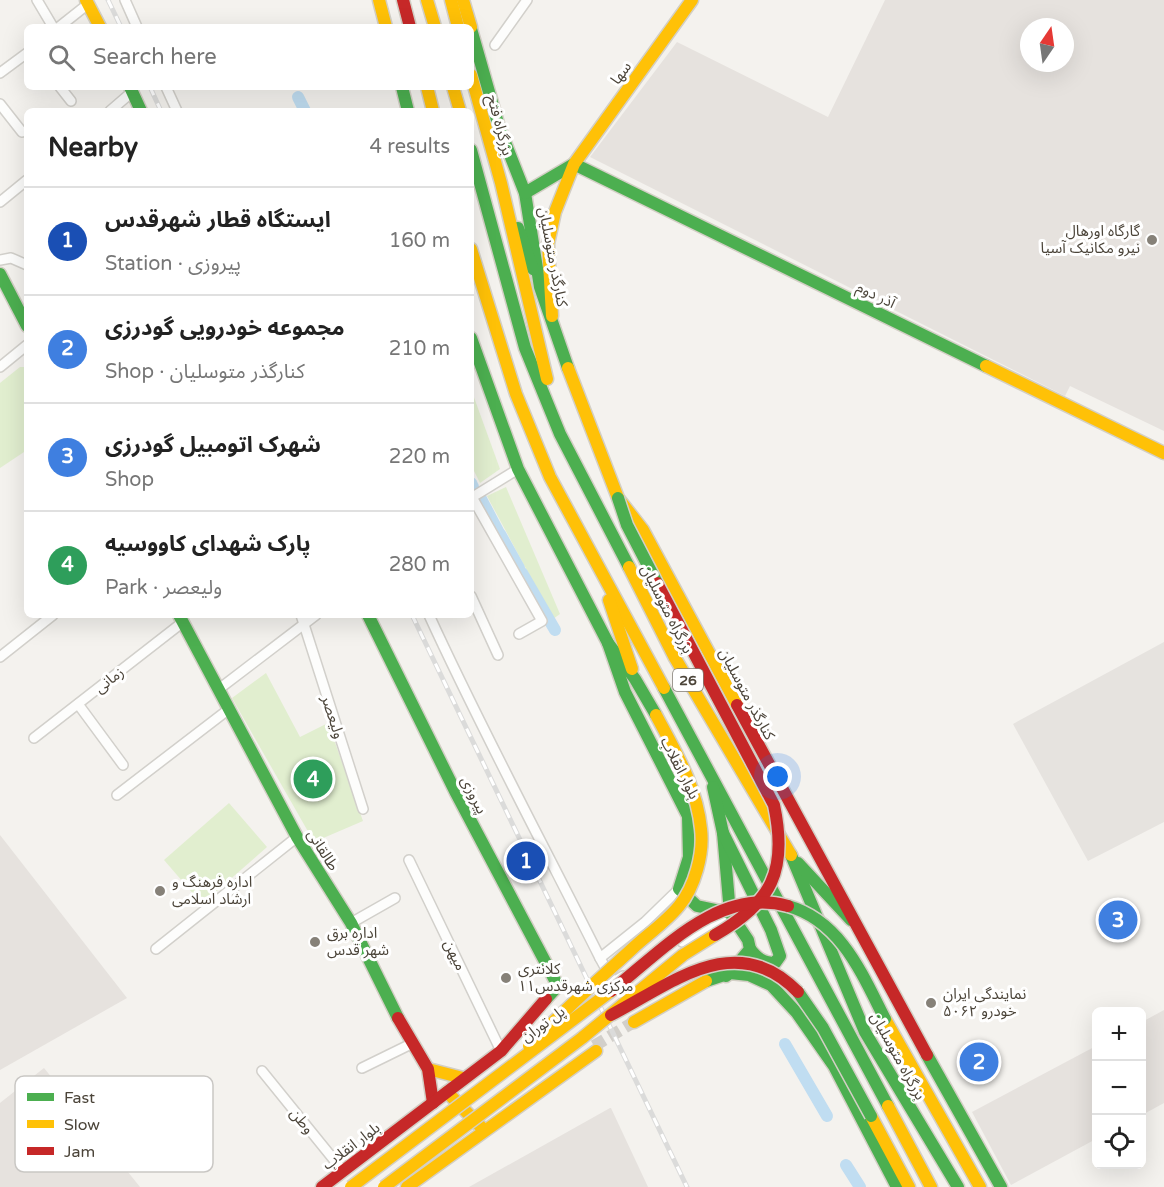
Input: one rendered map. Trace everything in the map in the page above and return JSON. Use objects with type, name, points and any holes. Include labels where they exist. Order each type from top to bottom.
[{"type":"main road","points":[[379,0],[385,24]]},
{"type":"main road","points":[[403,0],[409,24]]},
{"type":"main road","points":[[427,0],[434,24]]},
{"type":"main road","points":[[450,0],[457,24]]},
{"type":"main road","name":"کنارگذر متوسلیان","points":[[463,0],[470,24]]},
{"type":"main road","name":"سها","points":[[552,328],[548,244],[555,212],[574,164],[692,0]]},
{"type":"main road","points":[[87,2],[98,24]]},
{"type":"main road","name":"کنارگذر متوسلیان","points":[[474,38],[500,127],[525,193],[536,248],[540,287],[552,328],[618,498],[643,530],[851,920],[1001,1187]]},
{"type":"main road","name":"بزرگراه فتح","points":[[474,86],[501,183]]},
{"type":"main road","points":[[131,90],[140,108]]},
{"type":"main road","points":[[403,90],[407,108]]},
{"type":"main road","points":[[428,90],[432,108]]},
{"type":"main road","points":[[454,90],[459,108]]},
{"type":"main road","name":"بزرگراه متوسلیان","points":[[474,161],[525,348],[560,434],[675,658],[791,855],[865,1032],[958,1187]]},
{"type":"main road","name":"سها","points":[[525,193],[574,164]]},
{"type":"main road","name":"آذر دوم","points":[[574,164],[1164,453]]},
{"type":"main road","points":[[501,183],[540,287]]},
{"type":"main road","points":[[501,183],[560,434]]},
{"type":"main road","name":"26","points":[[474,260],[484,298],[550,477],[931,1187]]},
{"type":"main road","points":[[0,274],[24,320]]},
{"type":"main road","points":[[474,283],[484,298]]},
{"type":"main road","points":[[474,346],[518,469],[608,643],[635,679],[656,715],[695,792],[704,834],[702,852],[692,887],[680,905],[562,1012],[508,1068]]},
{"type":"main road","points":[[384,1187],[611,1015],[682,956],[755,909],[768,891],[779,853],[778,822],[774,805],[627,525],[618,498]]},
{"type":"main road","points":[[600,573],[635,679]]},
{"type":"main road","name":"طالقانی","points":[[181,618],[297,837],[351,923],[411,1044],[428,1069],[433,1103]]},
{"type":"main road","name":"پیروزی","points":[[369,618],[456,793],[558,986]]},
{"type":"main road","name":"بلوار انقلاب","points":[[608,643],[625,692],[688,816],[689,857],[679,889]]},
{"type":"main road","points":[[709,771],[723,833],[730,913],[758,959],[767,964],[775,963],[780,956],[771,930],[723,833]]},
{"type":"main road","points":[[791,855],[851,920]]},
{"type":"main road","points":[[679,889],[697,906],[730,913]]},
{"type":"main road","name":"پل توران","points":[[351,1187],[559,1032],[694,926],[718,911],[740,903],[770,902],[809,914],[837,936],[980,1187]]},
{"type":"main road","points":[[635,1024],[730,973],[750,949]]},
{"type":"main road","points":[[611,1015],[691,972],[713,963],[732,962],[770,972],[790,984],[806,1003],[909,1187]]},
{"type":"main road","points":[[730,973],[761,980],[782,994],[834,1066],[897,1187]]},
{"type":"main road","name":"بلوار انقلاب","points":[[322,1187],[501,1051],[558,986]]},
{"type":"main road","points":[[406,1187],[481,1127],[595,1048]]},
{"type":"main road","points":[[428,1069],[463,1078]]},
{"type":"main road","points":[[447,1092],[481,1127]]},
{"type":"street","points":[[37,0],[51,24]]},
{"type":"street","points":[[125,0],[137,24]]},
{"type":"street","points":[[495,45],[527,0]]},
{"type":"street","points":[[62,24],[87,2]]},
{"type":"street","points":[[0,73],[24,55]]},
{"type":"street","points":[[62,90],[70,101]]},
{"type":"street","points":[[113,108],[131,90]]},
{"type":"street","points":[[167,90],[176,108]]},
{"type":"street","points":[[0,104],[22,132]]},
{"type":"street","points":[[0,202],[24,182]]},
{"type":"street","points":[[0,260],[11,258],[24,264]]},
{"type":"street","points":[[0,367],[24,347]]},
{"type":"street","points":[[474,496],[518,469]]},
{"type":"street","points":[[474,501],[542,621],[519,634]]},
{"type":"street","points":[[474,603],[498,655]]},
{"type":"street","points":[[0,657],[49,618]]},
{"type":"street","name":"زمانی","points":[[34,738],[181,618]]},
{"type":"street","points":[[430,618],[470,704],[492,742],[613,982],[730,913]]},
{"type":"street","points":[[219,689],[302,620]]},
{"type":"street","name":"ولیعصر","points":[[302,620],[363,809]]},
{"type":"street","points":[[78,704],[123,765]]},
{"type":"street","points":[[117,795],[229,709]]},
{"type":"street","points":[[156,950],[297,837]]},
{"type":"street","name":"میهن","points":[[409,860],[501,1051]]},
{"type":"street","points":[[600,958],[679,889]]},
{"type":"street","points":[[351,923],[395,898]]},
{"type":"street","points":[[362,1068],[411,1044]]},
{"type":"street","name":"وطن","points":[[262,1071],[343,1171]]},
{"type":"shaded area","points":[[885,0],[1164,0],[1164,431],[1070,386],[1065,396],[590,157],[677,42],[828,117]]},
{"type":"shaded area","points":[[1164,642],[1164,822],[1088,861],[1013,724]]},
{"type":"shaded area","points":[[0,835],[127,998],[0,1070]]},
{"type":"shaded area","points":[[1164,1010],[1164,1103],[1146,1113],[1146,1061],[1146,1020]]},
{"type":"shaded area","points":[[1092,1048],[1092,1141],[1011,1185],[972,1112]]},
{"type":"shaded area","points":[[44,1068],[50,1076],[34,1076]]},
{"type":"shaded area","points":[[15,1091],[15,1172],[128,1172],[140,1187],[0,1187],[0,1103]]},
{"type":"shaded area","points":[[610,1108],[648,1187],[469,1187]]},
{"type":"green space","points":[[20,367],[24,367],[24,452],[0,468],[0,383]]},
{"type":"green space","points":[[474,397],[500,469],[480,483],[474,471]]},
{"type":"green space","points":[[506,487],[560,614],[553,619],[487,496]]},
{"type":"green space","points":[[266,673],[300,737],[328,723],[363,821],[314,842],[232,698]]},
{"type":"green space","points":[[229,803],[267,847],[202,904],[164,860]]},
{"type":"waterway","points":[[298,97],[304,108]]},
{"type":"waterway","points":[[480,497],[498,531]]},
{"type":"waterway","points":[[500,534],[519,568]]},
{"type":"waterway","points":[[522,573],[555,630]]},
{"type":"waterway","points":[[785,1044],[827,1116]]},
{"type":"waterway","points":[[846,1165],[860,1187]]},
{"type":"tunnel","points":[[594,1046],[634,1022]]},
{"type":"railway","points":[[108,0],[120,24]]},
{"type":"railway","points":[[151,90],[160,108]]},
{"type":"railway","points":[[413,618],[687,1187]]},
{"type":"traffic: fast","points":[[474,40],[499,127],[525,193],[540,287],[568,368]]},
{"type":"traffic: fast","points":[[131,90],[140,108]]},
{"type":"traffic: fast","points":[[403,90],[407,108]]},
{"type":"traffic: fast","points":[[474,161],[525,348],[560,434],[629,567]]},
{"type":"traffic: fast","points":[[574,164],[986,366]]},
{"type":"traffic: fast","points":[[525,193],[574,164]]},
{"type":"traffic: fast","points":[[518,228],[533,269]]},
{"type":"traffic: fast","points":[[0,274],[24,320]]},
{"type":"traffic: fast","points":[[474,346],[518,469],[608,643],[635,679],[656,715]]},
{"type":"traffic: fast","points":[[618,498],[627,525],[657,583]]},
{"type":"traffic: fast","points":[[181,618],[297,837],[351,923],[398,1018]]},
{"type":"traffic: fast","points":[[369,618],[456,793],[558,986],[546,999]]},
{"type":"traffic: fast","points":[[608,643],[625,692],[688,816],[689,857],[679,889],[697,906],[730,913],[748,940],[750,949],[730,973],[706,981]]},
{"type":"traffic: fast","points":[[664,688],[888,1106]]},
{"type":"traffic: fast","points":[[713,787],[723,833],[730,913]]},
{"type":"traffic: fast","points":[[723,833],[771,930],[780,956],[775,963],[767,962],[750,949]]},
{"type":"traffic: fast","points":[[791,855],[865,1032],[958,1187]]},
{"type":"traffic: fast","points":[[798,863],[851,920]]},
{"type":"traffic: fast","points":[[788,906],[806,913],[836,936],[858,967],[885,1019]]},
{"type":"traffic: fast","points":[[726,976],[730,973],[749,975],[771,985],[797,1013],[834,1066],[897,1187]]},
{"type":"traffic: fast","points":[[798,992],[823,1028],[871,1116]]},
{"type":"traffic: fast","points":[[927,1055],[1001,1187]]},
{"type":"traffic: slow","points":[[86,0],[98,24]]},
{"type":"traffic: slow","points":[[379,0],[385,24]]},
{"type":"traffic: slow","points":[[427,0],[434,24]]},
{"type":"traffic: slow","points":[[451,0],[457,24]]},
{"type":"traffic: slow","points":[[463,0],[470,24]]},
{"type":"traffic: slow","points":[[552,316],[548,244],[555,212],[574,164],[692,0]]},
{"type":"traffic: slow","points":[[474,86],[501,183],[547,379]]},
{"type":"traffic: slow","points":[[428,90],[432,108]]},
{"type":"traffic: slow","points":[[454,90],[459,108]]},
{"type":"traffic: slow","points":[[474,259],[516,394],[550,477],[664,688]]},
{"type":"traffic: slow","points":[[986,366],[1164,453]]},
{"type":"traffic: slow","points":[[568,368],[618,498],[643,530],[737,705]]},
{"type":"traffic: slow","points":[[629,567],[675,658],[791,855]]},
{"type":"traffic: slow","points":[[609,600],[632,669]]},
{"type":"traffic: slow","points":[[529,1046],[674,912],[685,898],[694,880],[700,859],[702,838],[699,814],[684,770],[656,715]]},
{"type":"traffic: slow","points":[[384,1187],[582,1038],[683,955],[715,935]]},
{"type":"traffic: slow","points":[[634,1022],[706,981]]},
{"type":"traffic: slow","points":[[351,1187],[611,991]]},
{"type":"traffic: slow","points":[[885,1019],[980,1187]]},
{"type":"traffic: slow","points":[[407,1187],[596,1051]]},
{"type":"traffic: slow","points":[[428,1069],[463,1078]]},
{"type":"traffic: slow","points":[[447,1092],[481,1127]]},
{"type":"traffic: slow","points":[[888,1106],[931,1187]]},
{"type":"traffic: slow","points":[[871,1116],[909,1187]]},
{"type":"traffic: jam","points":[[403,0],[409,24]]},
{"type":"traffic: jam","points":[[657,583],[774,805],[778,828],[777,866],[771,882],[762,897],[750,910],[715,935]]},
{"type":"traffic: jam","points":[[737,705],[927,1055]]},
{"type":"traffic: jam","points":[[611,991],[692,926],[715,914],[738,905],[763,902],[788,906]]},
{"type":"traffic: jam","points":[[611,1015],[680,977],[727,963],[751,964],[775,973],[798,992]]},
{"type":"traffic: jam","points":[[322,1187],[501,1051],[546,999]]},
{"type":"traffic: jam","points":[[398,1018],[428,1069],[433,1103]]},
{"type":"place","name":"گارگاه اورهال نیرو مکانیک آسیا","points":[[1152,240]]},
{"type":"place","name":"پارک شهدای کاووسیه","points":[[313,779]]},
{"type":"place","name":"ایستگاه قطار شهرقدس","points":[[526,861]]},
{"type":"place","name":"اداره فرهنگ و ارشاد اسلامی","points":[[160,891]]},
{"type":"place","name":"شهرک اتومبیل گودرزی","points":[[1118,920]]},
{"type":"place","name":"اداره برق شهر قدس","points":[[315,942]]},
{"type":"place","name":"کلانتری ۱۱مرکزی شهرقدس","points":[[506,978]]},
{"type":"place","name":"نمایندگی ایران خودرو ۵۰۶۲","points":[[931,1003]]},
{"type":"place","name":"مجموعه خودرویی گودرزی","points":[[979,1062]]}]
